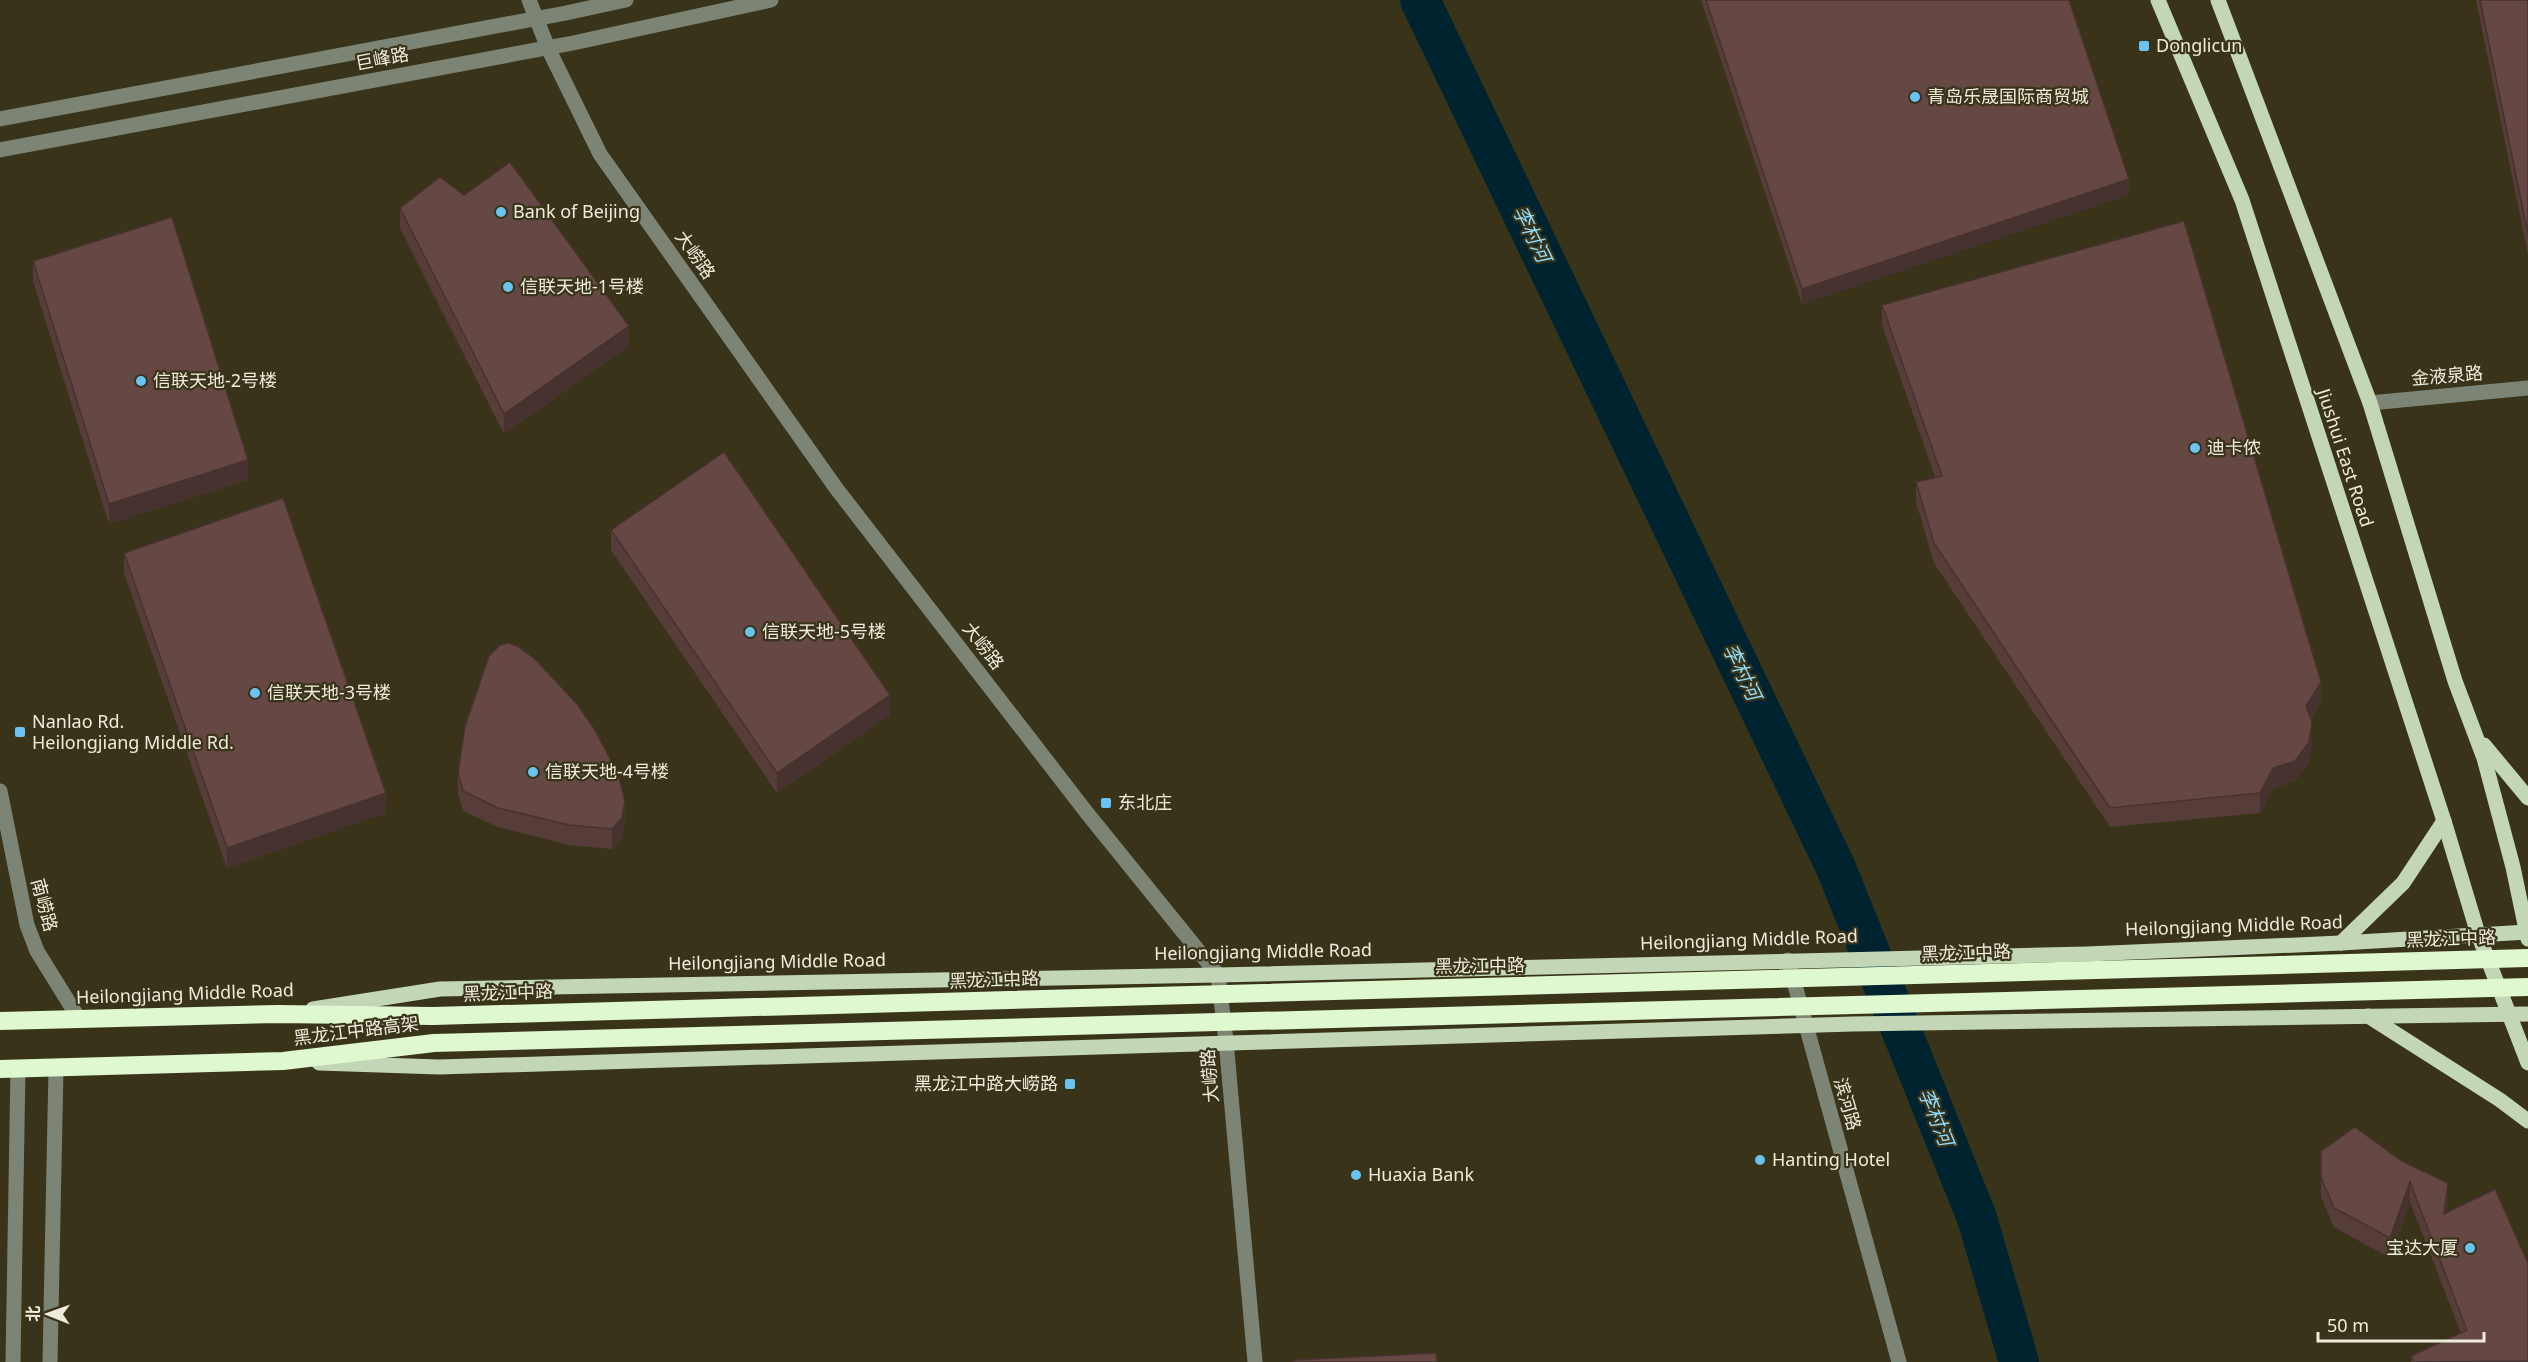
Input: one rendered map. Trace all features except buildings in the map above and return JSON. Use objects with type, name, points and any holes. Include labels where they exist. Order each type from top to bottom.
[{"type":"highway","name":"黑龙江中路","points":[[433,1016],[2528,958]]},
{"type":"highway","name":"黑龙江中路高架","points":[[283,1061],[434,1043],[2528,987]]},
{"type":"highway","name":"Heilongjiang Middle Road","points":[[0,1021],[278,1014]]},
{"type":"highway","name":"黑龙江中路高架","points":[[278,1014],[433,1016]]},
{"type":"highway","points":[[9,1069],[283,1061]]},
{"type":"main road","name":"Jiushui East Road","points":[[2158,0],[2242,200],[2444,821],[2478,934],[2528,1063]]},
{"type":"main road","points":[[2218,0],[2370,403],[2455,681],[2484,758],[2513,867],[2527,934]]},
{"type":"main road","points":[[2476,736],[2528,798]]},
{"type":"main road","points":[[2341,943],[2403,883],[2444,821]]},
{"type":"main road","name":"Heilongjiang Middle Road","points":[[278,1014],[440,989],[1218,975],[2087,954],[2341,943],[2478,934],[2527,934]]},
{"type":"main road","points":[[283,1061],[439,1067],[1226,1041],[1853,1024],[2528,1014]]},
{"type":"main road","points":[[2368,1016],[2500,1100],[2528,1121]]},
{"type":"street","name":"大崂路","points":[[529,0],[548,48],[600,154],[836,488],[1080,804],[1218,975],[1255,1362]]},
{"type":"street","name":"巨峰路","points":[[0,119],[536,19],[626,0]]},
{"type":"street","name":"巨峰路","points":[[0,150],[548,48],[771,0]]},
{"type":"street","name":"金液泉路","points":[[2370,403],[2528,388]]},
{"type":"street","name":"南崂路","points":[[0,791],[27,925],[37,951],[79,1019]]},
{"type":"street","name":"滨河路","points":[[1788,960],[1899,1362]]},
{"type":"street","points":[[50,1362],[56,1068]]},
{"type":"street","points":[[9,1069],[13,1362]]},
{"type":"waterway","name":"李村河","points":[[1420,0],[1836,868],[1977,1218],[2019,1362]]},
{"type":"place","name":"Donglicun","points":[[2144,46]]},
{"type":"place","name":"青岛乐晟国际商贸城","points":[[1915,97]]},
{"type":"place","name":"Bank of Beijing","points":[[501,212]]},
{"type":"place","name":"信联天地-1号楼","points":[[508,287]]},
{"type":"place","name":"信联天地-2号楼","points":[[141,381]]},
{"type":"place","name":"迪卡侬","points":[[2195,448]]},
{"type":"place","name":"信联天地-5号楼","points":[[750,632]]},
{"type":"place","name":"信联天地-3号楼","points":[[255,693]]},
{"type":"place","name":"Nanlao Rd. Heilongjiang Middle Rd.","points":[[20,732]]},
{"type":"place","name":"信联天地-4号楼","points":[[533,772]]},
{"type":"place","name":"东北庄","points":[[1106,803]]},
{"type":"place","name":"黑龙江中路大崂路","points":[[1070,1084]]},
{"type":"place","name":"Hanting Hotel","points":[[1760,1160]]},
{"type":"place","name":"Huaxia Bank","points":[[1356,1175]]},
{"type":"place","name":"宝达大厦","points":[[2470,1248]]}]
